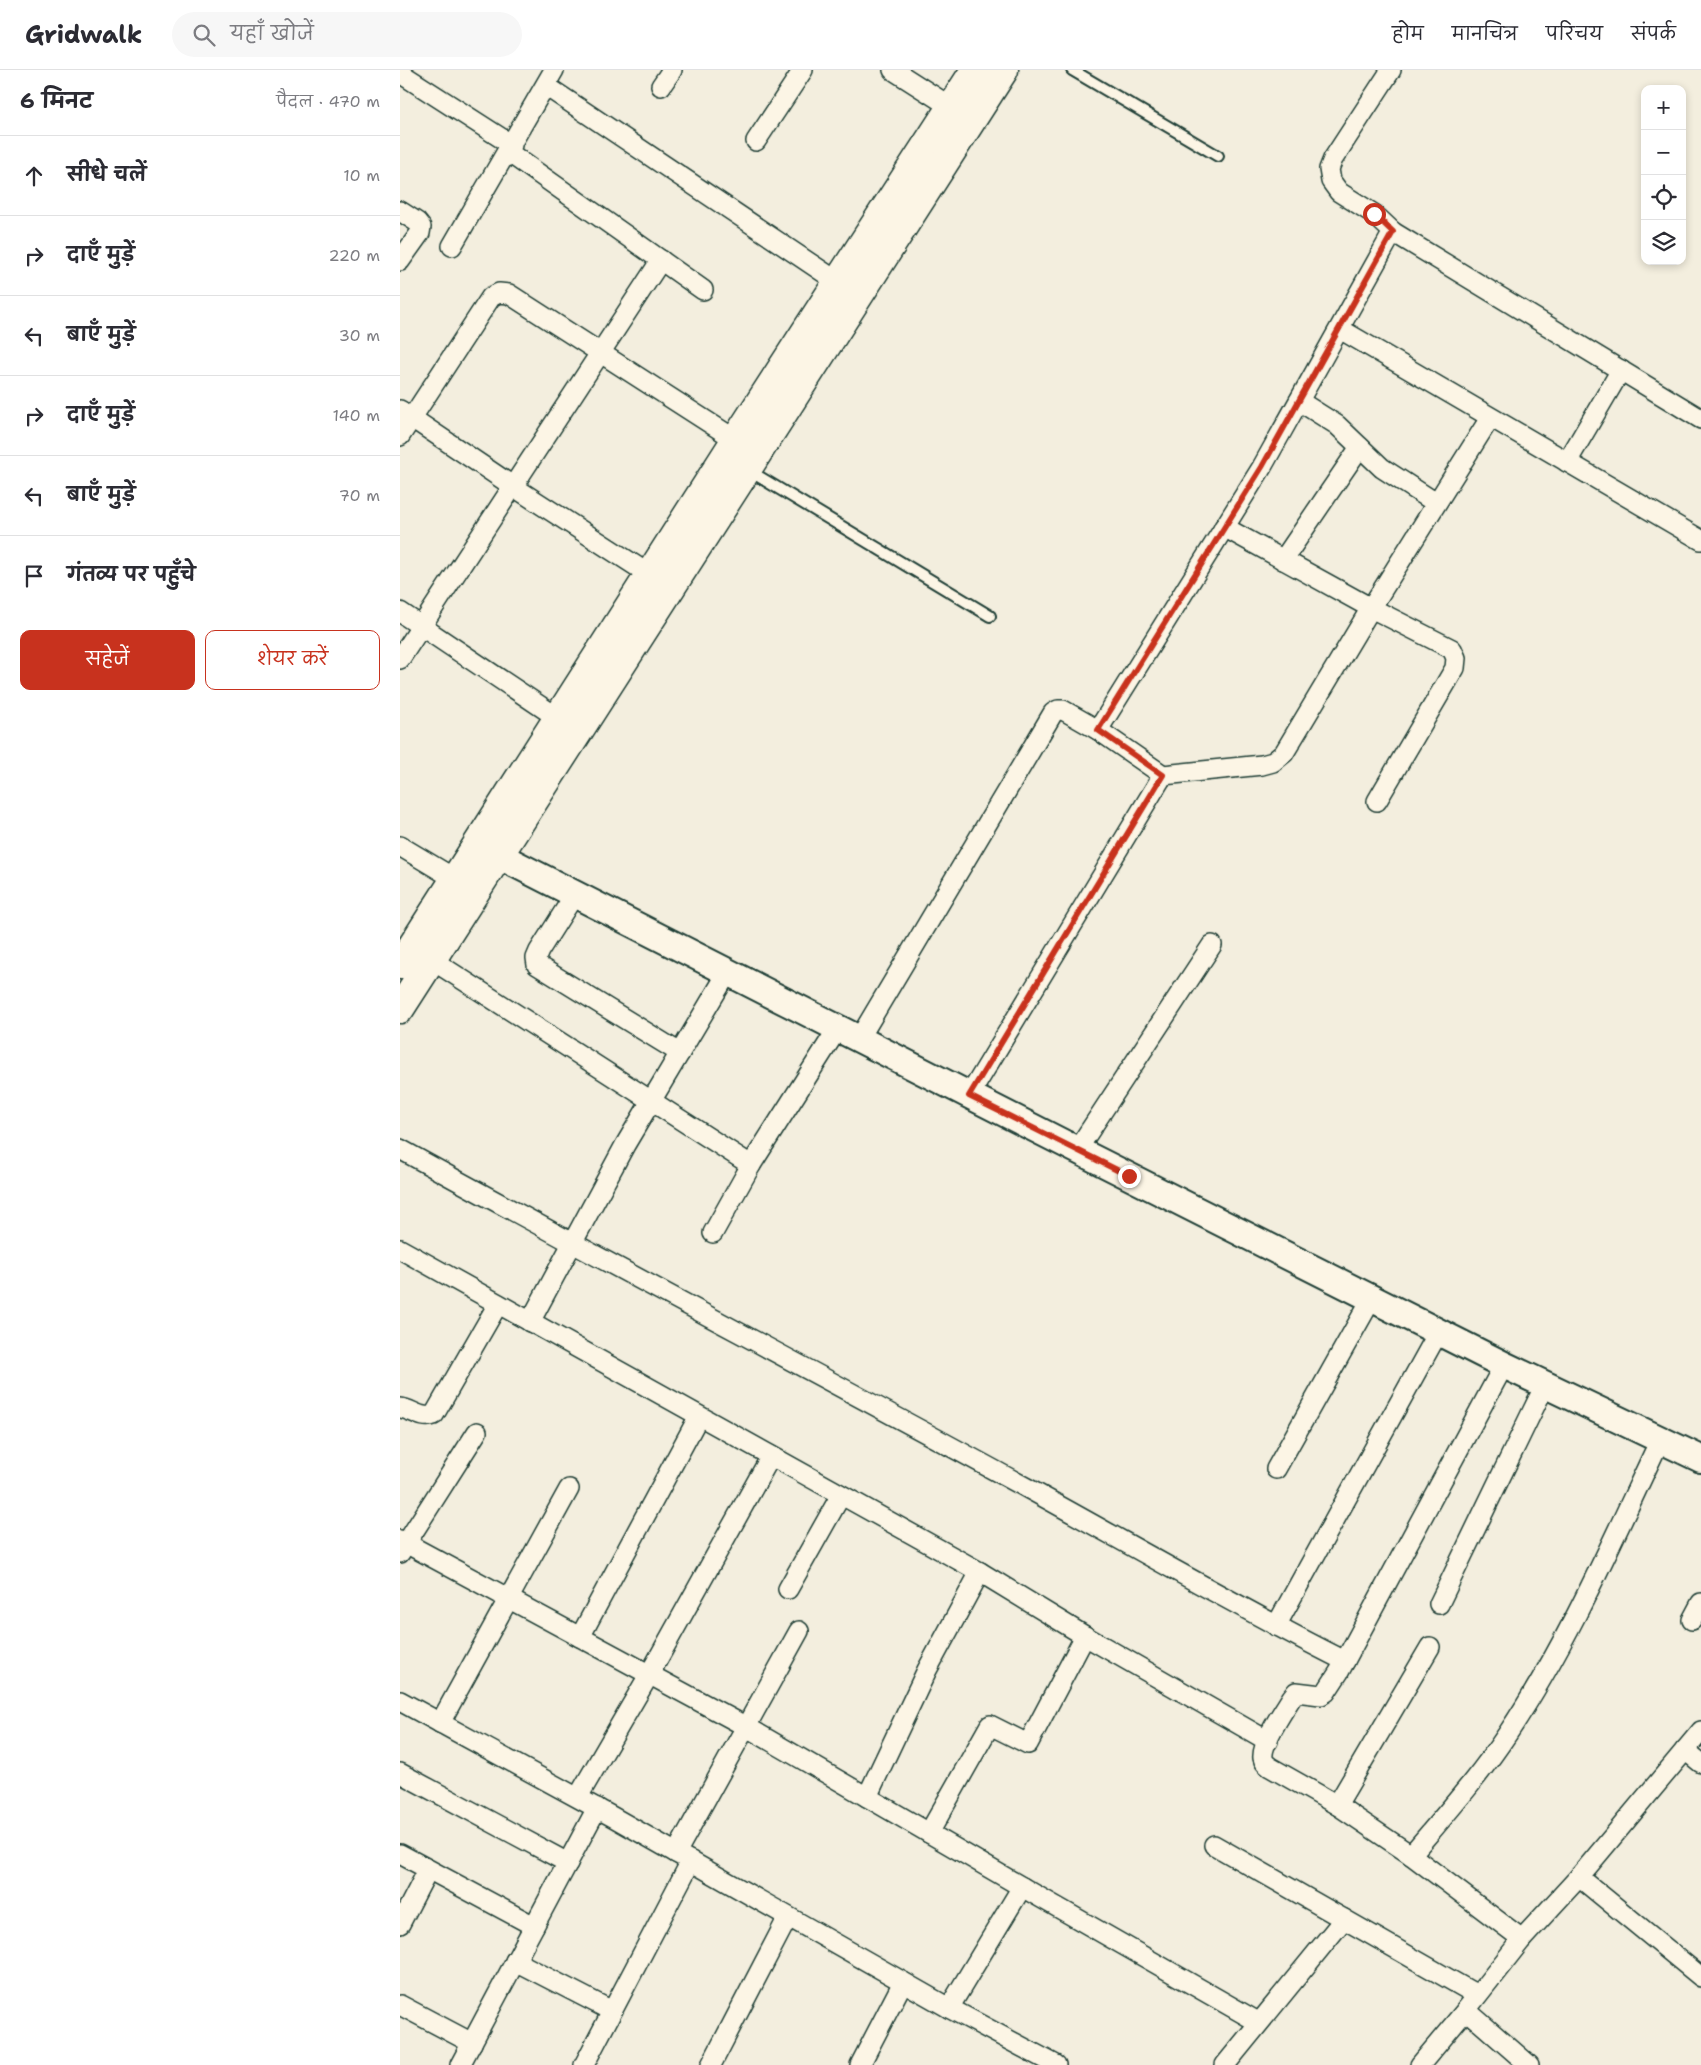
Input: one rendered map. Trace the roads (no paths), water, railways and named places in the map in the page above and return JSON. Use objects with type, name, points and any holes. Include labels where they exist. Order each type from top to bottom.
[{"type":"main road","points":[[400,1010],[432,960],[558,718],[975,70]]},
{"type":"main road","points":[[400,965],[455,878],[488,850],[747,469],[1004,70]]},
{"type":"street","points":[[661,86],[672,70]]},
{"type":"street","points":[[756,141],[803,70]]},
{"type":"street","points":[[893,70],[951,107]]},
{"type":"street","points":[[1391,70],[1333,159],[1330,169],[1331,181],[1338,192],[1374,214],[1393,232],[1701,418]]},
{"type":"street","points":[[400,73],[510,148],[703,290]]},
{"type":"street","points":[[452,246],[550,78],[838,282]]},
{"type":"street","points":[[400,211],[417,222],[420,227],[420,232],[400,261]]},
{"type":"street","points":[[1098,730],[1224,527],[1340,329],[1393,232]]},
{"type":"street","points":[[400,659],[602,353],[661,260]]},
{"type":"street","points":[[400,436],[406,414],[491,297],[499,293],[509,294],[736,440]]},
{"type":"street","points":[[1340,329],[1701,540]]},
{"type":"street","points":[[1567,462],[1621,370]]},
{"type":"street","points":[[1299,400],[1337,425],[1382,468],[1436,503]]},
{"type":"street","points":[[406,414],[650,575]]},
{"type":"street","points":[[712,1233],[751,1165],[849,1034],[1053,713],[1063,710],[1098,730],[1163,775],[1262,765],[1273,762],[1284,753],[1371,608],[1490,418]]},
{"type":"street","points":[[1283,560],[1360,447]]},
{"type":"street","points":[[1224,527],[1371,608],[1452,649],[1456,658],[1455,668],[1377,802]]},
{"type":"street","points":[[400,612],[558,718]]},
{"type":"street","points":[[969,1096],[1163,775]]},
{"type":"street","points":[[400,846],[455,878]]},
{"type":"street","points":[[488,850],[969,1096],[1504,1365],[1546,1383],[1701,1459]]},
{"type":"street","points":[[575,894],[539,951],[536,958],[538,965],[680,1054]]},
{"type":"street","points":[[1077,1150],[1212,945]]},
{"type":"street","points":[[432,960],[751,1165]]},
{"type":"street","points":[[530,1322],[605,1179],[728,972]]},
{"type":"street","points":[[400,1150],[570,1244],[1019,1484],[1276,1626],[1345,1661]]},
{"type":"street","points":[[402,1256],[498,1304],[980,1572],[1085,1636],[1268,1740]]},
{"type":"street","points":[[1276,1470],[1372,1298]]},
{"type":"street","points":[[400,1408],[406,1408],[423,1417],[434,1415],[498,1304]]},
{"type":"street","points":[[1276,1626],[1439,1332]]},
{"type":"street","points":[[1504,1365],[1345,1661],[1326,1692],[1322,1696],[1296,1692],[1268,1740],[1264,1752],[1265,1764],[1337,1805],[1411,1855],[1522,1939]]},
{"type":"street","points":[[1439,1604],[1546,1383]]},
{"type":"street","points":[[580,1637],[699,1416]]},
{"type":"street","points":[[477,1432],[402,1546],[509,1598],[745,1726],[1022,1888],[1258,2022]]},
{"type":"street","points":[[1411,1855],[1465,1791],[1508,1734],[1548,1668],[1583,1601],[1660,1440]]},
{"type":"street","points":[[578,1797],[649,1675],[771,1456]]},
{"type":"street","points":[[440,1723],[569,1489]]},
{"type":"street","points":[[788,1589],[841,1495]]},
{"type":"street","points":[[867,1797],[927,1670],[980,1572]]},
{"type":"street","points":[[1692,1620],[1701,1603]]},
{"type":"street","points":[[584,2065],[612,2011],[745,1726],[799,1631]]},
{"type":"street","points":[[929,1833],[990,1725],[1028,1744],[1085,1636]]},
{"type":"street","points":[[1337,1805],[1430,1647]]},
{"type":"street","points":[[401,1704],[578,1797],[1046,2063]]},
{"type":"street","points":[[1420,2065],[1522,1939],[1579,1877],[1701,1731]]},
{"type":"street","points":[[1685,1750],[1701,1763]]},
{"type":"street","points":[[400,1772],[568,1863]]},
{"type":"street","points":[[460,2065],[597,1808]]},
{"type":"street","points":[[1214,1845],[1344,1919],[1472,2003],[1529,2065]]},
{"type":"street","points":[[400,1854],[534,1926]]},
{"type":"street","points":[[400,1924],[428,1870]]},
{"type":"street","points":[[1579,1877],[1701,1978]]},
{"type":"street","points":[[949,2008],[1022,1888]]},
{"type":"street","points":[[711,2065],[788,1917]]},
{"type":"street","points":[[1225,2065],[1258,2022],[1344,1919]]},
{"type":"street","points":[[515,1961],[612,2011]]},
{"type":"street","points":[[860,2065],[903,1982]]},
{"type":"street","points":[[400,2005],[472,2043]]},
{"type":"lane","points":[[1072,70],[1218,156]]},
{"type":"lane","points":[[747,469],[990,616]]}]
